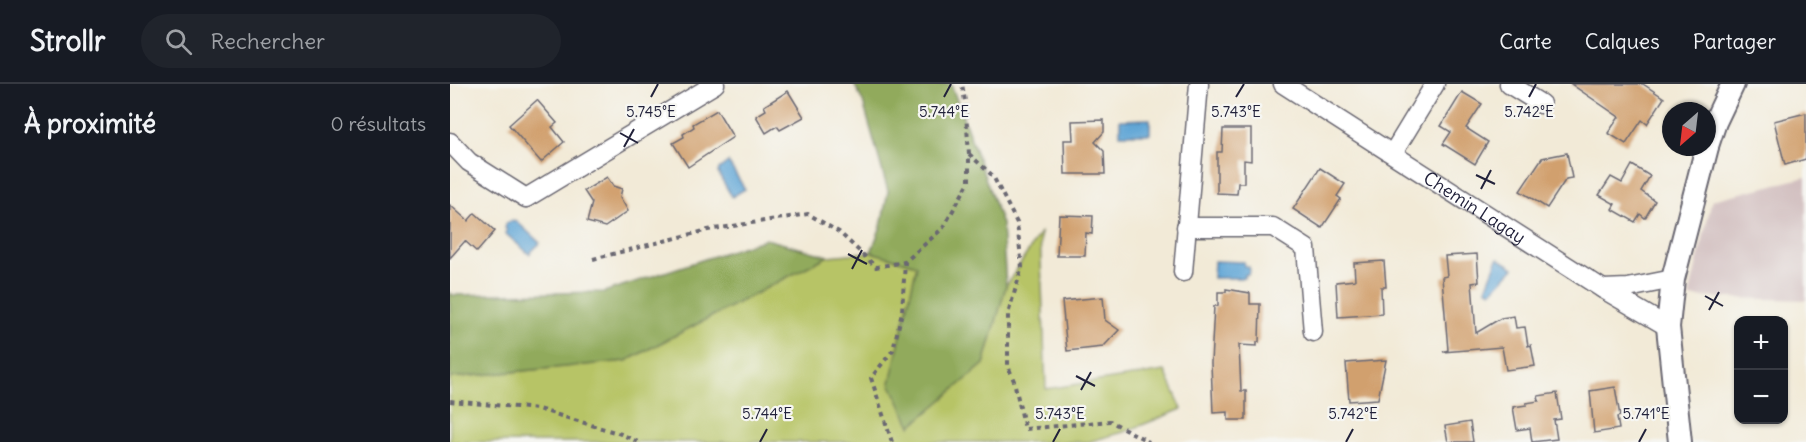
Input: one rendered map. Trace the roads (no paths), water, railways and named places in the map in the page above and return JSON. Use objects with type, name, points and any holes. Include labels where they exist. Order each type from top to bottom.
[{"type":"street","points":[[450,142],[469,162],[526,198],[715,84]]},
{"type":"street","points":[[1183,272],[1199,84]]},
{"type":"street","name":"Chemin Lagay","points":[[1283,84],[1603,289],[1668,327]]},
{"type":"street","points":[[1393,153],[1435,84]]},
{"type":"street","points":[[1509,84],[1541,104]]},
{"type":"street","points":[[1716,120],[1733,84]]},
{"type":"street","points":[[1680,442],[1668,327],[1673,279],[1704,156]]},
{"type":"street","points":[[1186,226],[1273,227],[1306,248],[1313,332]]},
{"type":"street","points":[[1603,289],[1628,288],[1673,279]]},
{"type":"water","points":[[1150,119],[1150,134],[1120,134],[1120,120]]},
{"type":"water","points":[[728,162],[745,189],[732,197],[718,173],[719,169]]},
{"type":"water","points":[[515,220],[540,243],[529,254],[505,233],[506,223]]},
{"type":"water","points":[[1498,258],[1514,268],[1491,292],[1486,289]]},
{"type":"water","points":[[1214,261],[1244,262],[1244,266],[1249,267],[1250,271],[1244,275],[1244,278],[1213,278]]}]
